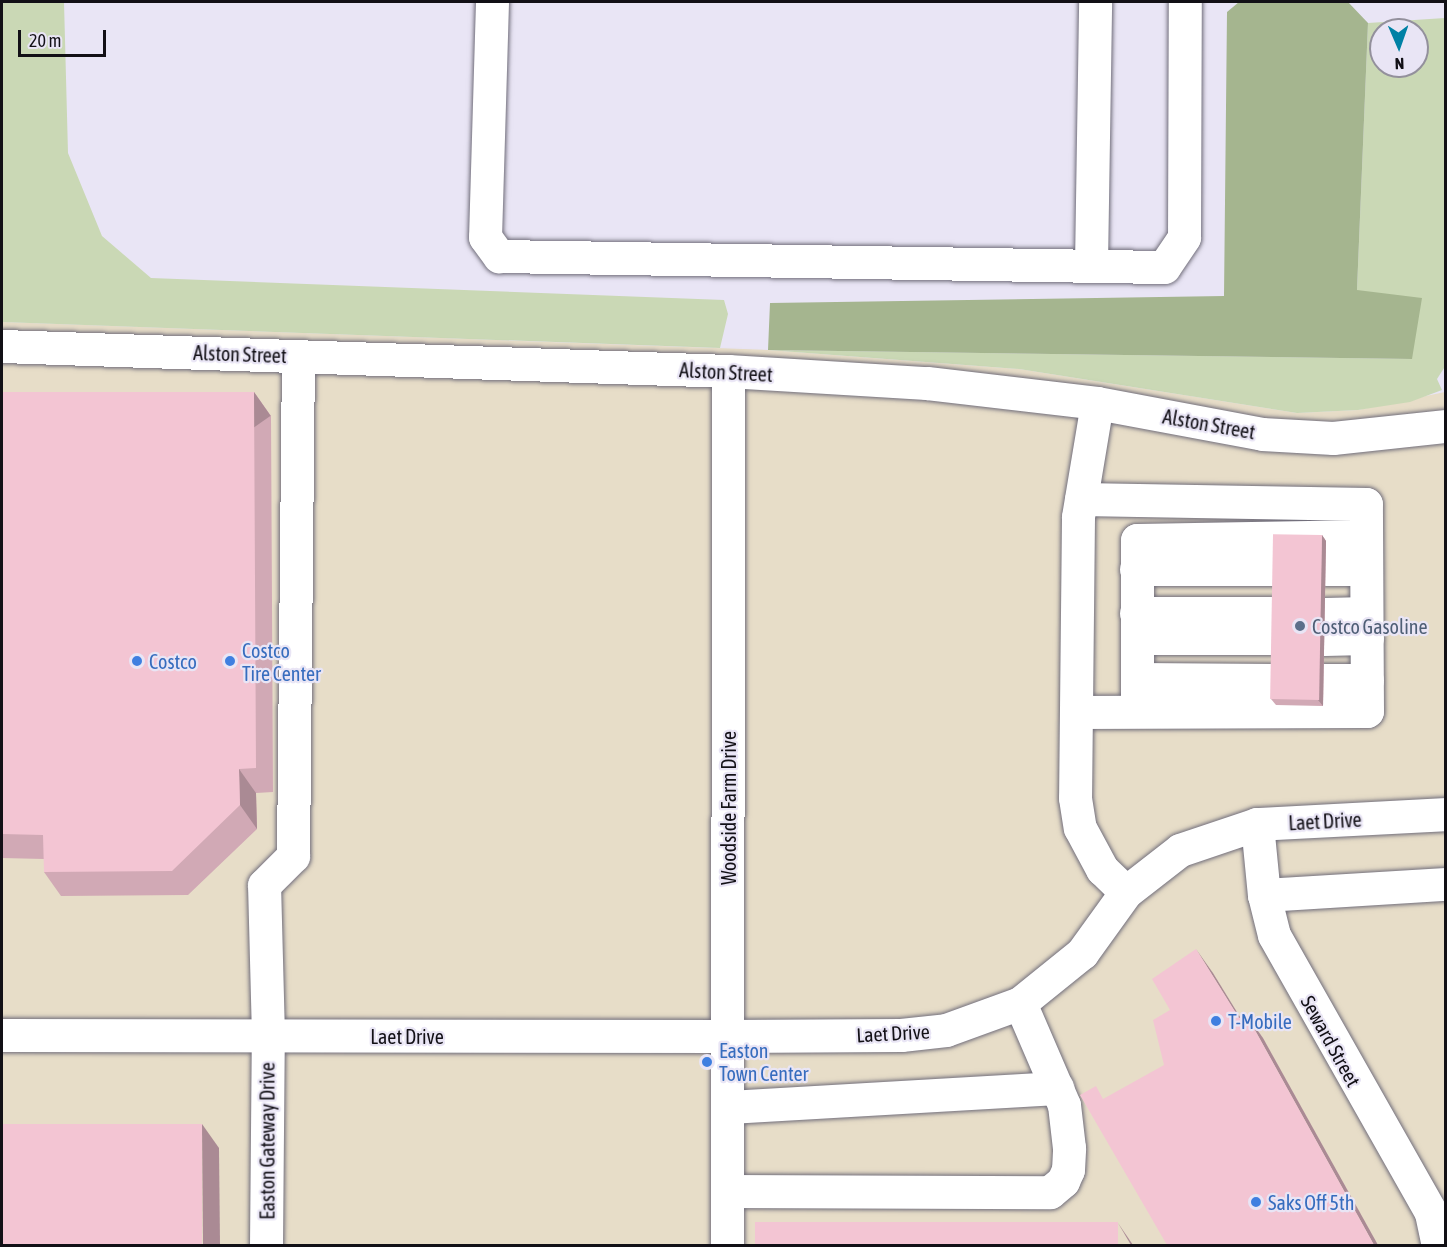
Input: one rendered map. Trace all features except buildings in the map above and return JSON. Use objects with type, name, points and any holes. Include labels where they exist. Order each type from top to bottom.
[{"type":"street","points":[[492,2],[485,237],[499,256],[1164,267],[1184,237],[1185,2]]},
{"type":"street","points":[[1091,265],[1095,2]]},
{"type":"street","name":"Alston Street","points":[[2,346],[728,371],[927,383],[1096,403],[1262,434],[1333,438],[1446,426]]},
{"type":"street","name":"Easton Gateway Drive","points":[[266,1245],[268,1036],[264,885],[293,855],[298,356]]},
{"type":"street","name":"Woodside Farm Drive","points":[[727,1245],[728,371]]},
{"type":"street","points":[[1096,403],[1081,499],[1075,602],[1075,798],[1080,828],[1102,869],[1126,892]]},
{"type":"street","points":[[1081,499],[1366,504],[1367,711],[1137,635]]},
{"type":"street","points":[[1076,712],[1137,635],[1137,540],[1367,615]]},
{"type":"street","points":[[1325,625],[1367,615]]},
{"type":"street","points":[[1325,625],[1367,615]]},
{"type":"street","points":[[1325,625],[1367,615]]},
{"type":"street","points":[[1325,625],[1367,615]]},
{"type":"street","points":[[1137,635],[1277,625]]},
{"type":"street","points":[[1137,635],[1277,625]]},
{"type":"street","points":[[1137,635],[1277,625]]},
{"type":"street","name":"Laet Drive","points":[[2,1035],[727,1036],[901,1035],[946,1030],[1020,1003],[1082,953],[1126,892],[1180,850],[1257,824],[1446,814]]},
{"type":"street","name":"Seward Street","points":[[1257,824],[1264,895],[1274,935],[1440,1233]]},
{"type":"street","points":[[1264,895],[1446,884]]},
{"type":"street","points":[[728,1191],[1050,1192],[1063,1181],[1069,1148],[1064,1105],[1020,1003]]},
{"type":"street","points":[[728,1107],[1058,1088]]},
{"type":"shaded area","points":[[2,322],[768,350],[1019,369],[1297,413],[1358,410],[1445,392],[1445,1245],[2,1246]]},
{"type":"green space","points":[[2,2],[64,2],[68,153],[102,236],[151,278],[724,300],[728,314],[720,348],[2,322]]},
{"type":"green space","points":[[1239,2],[1348,2],[1368,23],[1357,290],[1422,298],[1412,359],[768,350],[770,303],[1224,296],[1227,12]]},
{"type":"green space","points":[[1445,18],[1446,365],[1437,379],[1442,390],[1410,402],[1358,410],[1297,413],[1019,369],[768,350],[1412,359],[1357,290],[1368,23],[1369,78],[1429,78],[1429,19]]},
{"type":"place","name":"Costco Gasoline","points":[[1300,626]]},
{"type":"place","name":"Costco","points":[[137,661]]},
{"type":"place","name":"Costco Tire Center","points":[[230,661]]},
{"type":"place","name":"T-Mobile","points":[[1216,1021]]},
{"type":"place","name":"Easton Town Center","points":[[707,1062]]},
{"type":"place","name":"Saks Off 5th","points":[[1256,1202]]}]
